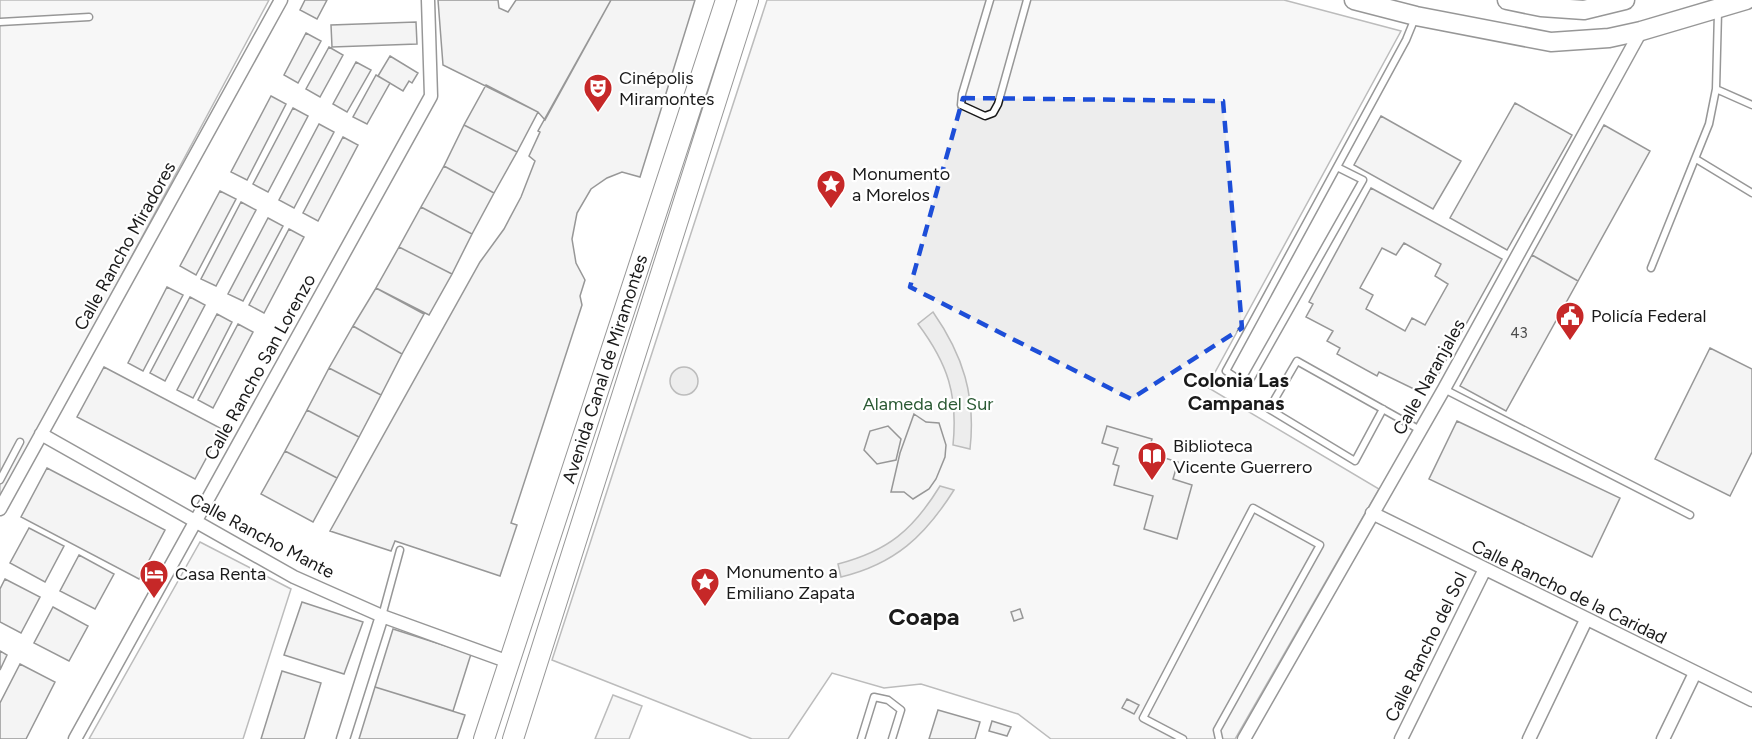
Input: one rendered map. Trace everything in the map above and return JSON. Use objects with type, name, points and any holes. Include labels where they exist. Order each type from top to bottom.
[{"type":"main road","name":"Avenida Canal de Miramontes","points":[[484,739],[726,0]]},
{"type":"main road","name":"Avenida Canal de Miramontes","points":[[513,739],[748,0]]},
{"type":"main road","points":[[1354,0],[1390,4],[1416,16],[1551,42],[1609,38],[1641,31],[1746,0]]},
{"type":"main road","points":[[1506,0],[1541,8],[1584,10],[1625,0]]},
{"type":"street","name":"Calle Rancho Miradores","points":[[0,509],[281,0]]},
{"type":"street","name":"Calle Rancho San Lorenzo","points":[[75,739],[431,96],[428,0]]},
{"type":"street","name":"Calle Naranjales","points":[[1244,739],[1444,389],[1641,31]]},
{"type":"street","name":"Calle Rancho Mante","points":[[41,435],[294,577],[382,616],[509,662]]},
{"type":"street","name":"Calle Rancho de la Caridad","points":[[1372,513],[1752,700]]},
{"type":"street","name":"Calle Rancho del Sol","points":[[1401,739],[1484,570]]},
{"type":"street","points":[[343,739],[382,616]]},
{"type":"street","points":[[1529,739],[1586,620]]},
{"type":"street","points":[[1663,739],[1695,673]]},
{"type":"lane","points":[[990,0],[962,94],[962,105],[985,116],[993,113],[998,104],[1027,0]]},
{"type":"lane","points":[[1651,268],[1709,124],[1716,88],[1718,8]]},
{"type":"lane","points":[[1337,166],[1363,180],[1247,385],[1226,371],[1337,166],[1406,40],[1416,16]]},
{"type":"lane","points":[[0,22],[89,17]]},
{"type":"lane","points":[[1716,88],[1752,105]]},
{"type":"lane","points":[[1696,159],[1752,193]]},
{"type":"lane","points":[[1383,410],[1355,461],[1269,409],[1297,361],[1420,430]]},
{"type":"lane","points":[[1444,389],[1690,515]]},
{"type":"lane","points":[[0,480],[20,442]]},
{"type":"lane","points":[[1183,739],[1143,718],[1253,508],[1320,545],[1217,730],[1219,739]]},
{"type":"lane","points":[[382,616],[400,550]]},
{"type":"lane","points":[[861,739],[874,697],[888,700],[901,710],[892,739]]},
{"type":"highlighted area","points":[[963,98],[1223,101],[1242,328],[1131,399],[910,287]]},
{"type":"green space","points":[[0,0],[269,0],[0,502]]},
{"type":"green space","name":"Alameda del Sur","points":[[767,0],[1284,0],[1401,31],[1207,387],[1379,489],[1235,739],[1051,739],[1018,714],[921,684],[884,688],[832,673],[788,739],[752,739],[552,660]]},
{"type":"green space","points":[[200,542],[291,589],[243,739],[89,739]]},
{"type":"green space","points":[[613,695],[642,706],[629,739],[595,739]]},
{"type":"shaded area","points":[[933,312],[952,344],[965,377],[971,411],[970,449],[953,445],[954,411],[949,381],[937,353],[918,324]]},
{"type":"shaded area","points":[[684,367],[694,371],[698,381],[694,391],[684,395],[674,391],[670,381],[674,371]]},
{"type":"shaded area","points":[[940,486],[954,490],[932,521],[907,546],[877,564],[841,577],[838,564],[871,553],[898,537],[920,515]]},
{"type":"building","points":[[305,0],[327,0],[317,19],[300,10]]},
{"type":"building","points":[[438,0],[498,0],[499,8],[508,12],[516,0],[611,0],[545,120],[538,112],[443,65]]},
{"type":"building","points":[[611,0],[695,0],[640,177],[622,172],[607,178],[591,189],[577,213],[572,239],[576,263],[585,280],[580,296],[582,305],[511,523],[517,525],[500,576],[395,541],[391,551],[330,531],[480,262],[504,229],[521,197],[535,161],[529,156],[540,132],[538,131]]},
{"type":"building","points":[[416,22],[417,44],[332,47],[331,25]]},
{"type":"building","points":[[306,33],[321,41],[298,83],[284,75]]},
{"type":"building","points":[[329,47],[343,55],[320,97],[306,89]]},
{"type":"building","points":[[390,56],[418,73],[403,91],[378,76]]},
{"type":"building","points":[[356,62],[371,70],[347,112],[333,104]]},
{"type":"building","points":[[376,75],[390,83],[367,124],[353,117]]},
{"type":"building","points":[[486,85],[538,112],[517,152],[464,125]]},
{"type":"building","points":[[271,96],[286,104],[247,180],[231,172]]},
{"type":"building","points":[[1515,103],[1572,135],[1507,250],[1450,218]]},
{"type":"building","points":[[293,108],[308,116],[268,192],[253,184]]},
{"type":"building","points":[[1381,116],[1461,161],[1433,209],[1354,165]]},
{"type":"building","points":[[319,124],[334,132],[294,208],[279,200]]},
{"type":"building","points":[[464,125],[517,152],[494,193],[444,166]]},
{"type":"building","points":[[1604,125],[1650,151],[1578,281],[1532,255]]},
{"type":"building","points":[[343,137],[358,145],[318,221],[303,213]]},
{"type":"building","points":[[444,166],[494,193],[472,234],[421,207]]},
{"type":"building","points":[[1371,188],[1502,259],[1439,373],[1435,371],[1428,382],[1424,380],[1418,391],[1379,372],[1377,376],[1337,354],[1340,348],[1327,341],[1333,331],[1306,317],[1313,304],[1309,302]],"holes":[[[1404,243],[1441,264],[1435,276],[1448,284],[1425,325],[1412,318],[1405,331],[1366,309],[1373,295],[1360,288],[1382,248],[1396,255]]]},
{"type":"building","points":[[220,191],[236,199],[196,275],[180,266]]},
{"type":"building","points":[[241,202],[256,210],[216,286],[201,279]]},
{"type":"building","points":[[421,207],[472,234],[452,274],[399,247]]},
{"type":"building","points":[[268,218],[283,226],[243,301],[228,294]]},
{"type":"building","points":[[289,229],[304,237],[264,313],[249,305]]},
{"type":"building","points":[[399,247],[452,274],[429,315],[376,288]]},
{"type":"building","points":[[1532,255],[1578,281],[1506,411],[1460,386]]},
{"type":"building","points":[[167,287],[183,295],[143,371],[128,363]]},
{"type":"building","points":[[376,288],[424,314],[402,354],[353,326]]},
{"type":"building","points":[[190,297],[205,305],[165,381],[150,373]]},
{"type":"building","points":[[217,314],[232,322],[193,398],[177,390]]},
{"type":"building","points":[[238,324],[253,332],[213,408],[198,400]]},
{"type":"building","points":[[353,326],[402,354],[381,395],[329,368]]},
{"type":"building","points":[[1710,348],[1752,369],[1752,452],[1730,496],[1655,459]]},
{"type":"building","points":[[104,367],[222,429],[195,479],[77,417]]},
{"type":"building","points":[[329,368],[381,395],[359,437],[307,410]]},
{"type":"building","points":[[307,410],[359,437],[337,478],[285,451]]},
{"type":"building","points":[[914,414],[926,422],[939,423],[946,445],[945,457],[936,479],[929,489],[913,499],[904,492],[891,492],[900,453]]},
{"type":"building","points":[[1457,421],[1620,498],[1592,557],[1429,479]]},
{"type":"building","points":[[888,426],[901,439],[896,460],[877,464],[864,450],[870,431]]},
{"type":"building","name":"Biblioteca Vicente Guerrero","points":[[1107,426],[1152,439],[1148,453],[1178,462],[1173,479],[1192,485],[1177,539],[1144,529],[1153,496],[1114,485],[1119,466],[1113,464],[1118,448],[1102,443]]},
{"type":"building","points":[[285,451],[337,478],[313,522],[261,494]]},
{"type":"building","points":[[47,468],[165,530],[139,579],[21,517]]},
{"type":"building","points":[[29,528],[64,546],[45,582],[10,563]]},
{"type":"building","points":[[79,555],[114,574],[95,609],[60,591]]},
{"type":"building","points":[[5,579],[40,597],[21,633],[0,622],[0,589]]},
{"type":"building","points":[[302,602],[363,622],[344,674],[284,655]]},
{"type":"building","points":[[53,607],[88,626],[69,661],[34,643]]},
{"type":"building","points":[[1020,609],[1023,618],[1014,621],[1011,612]]},
{"type":"building","points":[[393,629],[471,654],[453,711],[375,687]]},
{"type":"building","points":[[0,651],[7,655],[0,670]]},
{"type":"building","points":[[20,664],[55,682],[26,739],[0,739],[0,703]]},
{"type":"building","points":[[282,671],[321,683],[304,739],[261,739]]},
{"type":"building","points":[[375,687],[465,715],[457,739],[359,739]]},
{"type":"building","points":[[1127,699],[1139,705],[1134,714],[1122,708]]},
{"type":"building","points":[[938,710],[980,722],[975,739],[929,739]]},
{"type":"building","points":[[992,721],[1011,727],[1007,736],[989,731]]},
{"type":"place","name":"Cinépolis Miramontes","points":[[598,114]]},
{"type":"place","name":"Monumento a Morelos","points":[[831,210]]},
{"type":"place","name":"Policía Federal","points":[[1570,342]]},
{"type":"place","name":"Biblioteca Vicente Guerrero","points":[[1152,482]]},
{"type":"place","name":"Casa Renta","points":[[154,600]]},
{"type":"place","name":"Monumento a Emiliano Zapata","points":[[705,608]]},
{"type":"district","name":"Colonia Las Campanas","points":[[1236,392]]},
{"type":"district","name":"Coapa","points":[[924,617]]}]
